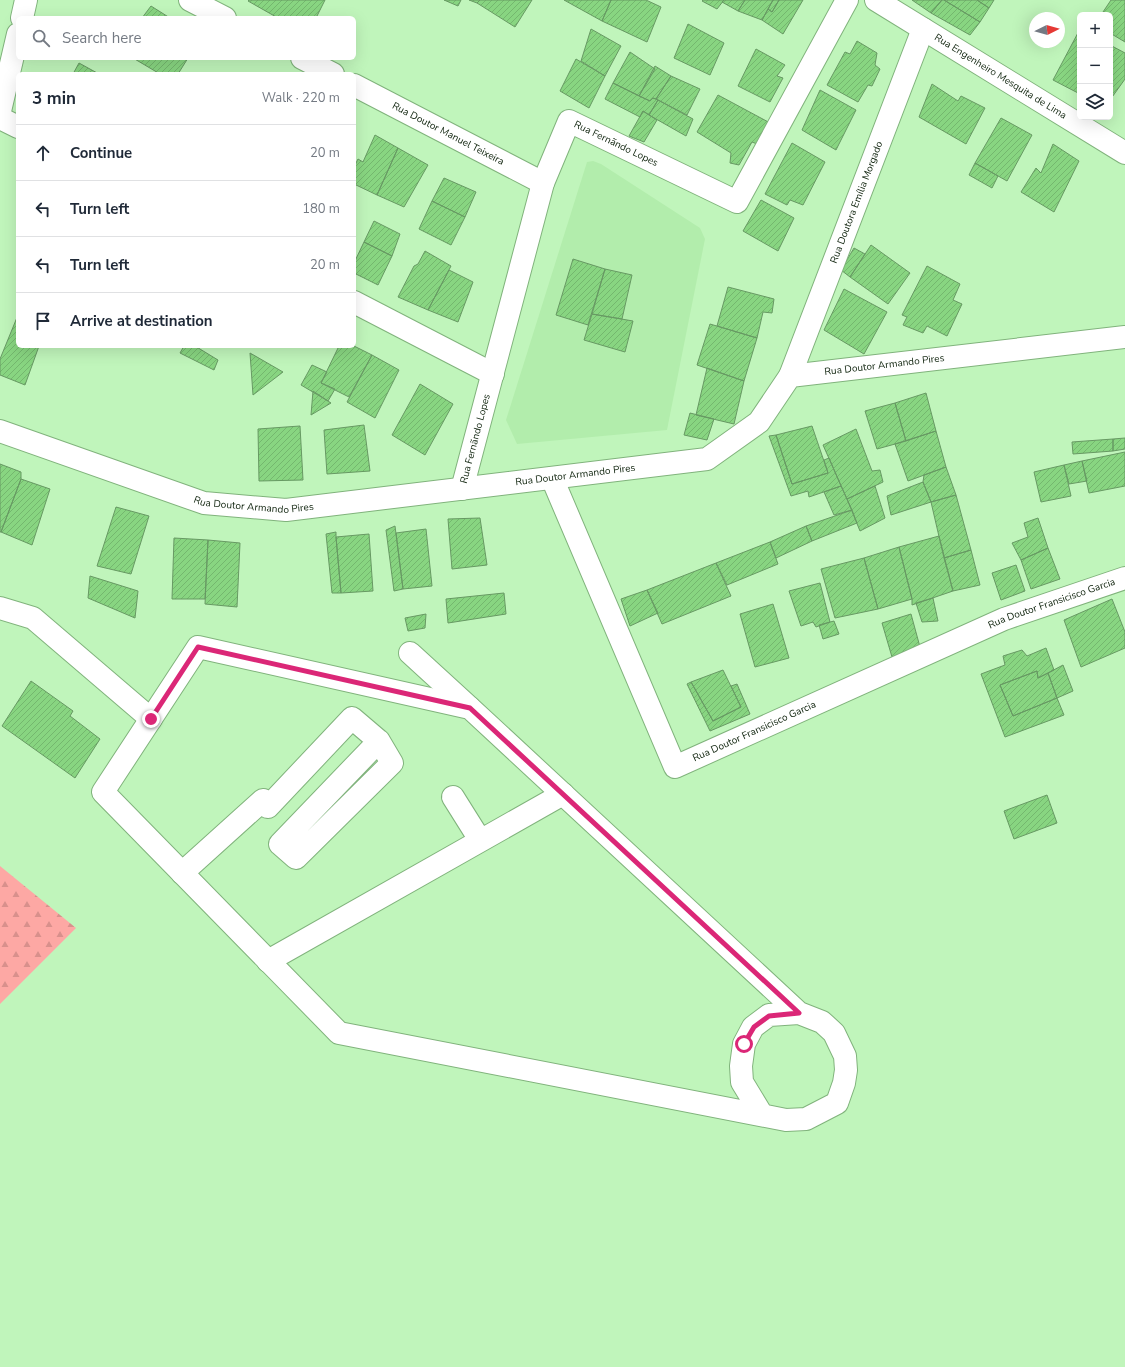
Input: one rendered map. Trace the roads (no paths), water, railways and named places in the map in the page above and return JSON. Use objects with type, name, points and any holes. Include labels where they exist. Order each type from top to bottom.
[{"type":"street","points":[[22,16],[26,0]]},
{"type":"street","points":[[190,0],[221,16]]},
{"type":"street","name":"Rua Fernãndo Lopes","points":[[462,489],[543,183],[569,121],[737,202],[847,0]]},
{"type":"street","name":"Rua Engenheiro Mesquita de Lima","points":[[876,0],[1125,153]]},
{"type":"street","name":"Rua Doutora Emília Morgado","points":[[790,376],[923,29]]},
{"type":"street","points":[[0,111],[16,43]]},
{"type":"street","points":[[306,60],[329,72]]},
{"type":"street","name":"Rua Doutor Manuel Teixeira","points":[[356,86],[543,183]]},
{"type":"street","points":[[0,118],[16,126]]},
{"type":"street","points":[[356,303],[493,374]]},
{"type":"street","name":"Rua Doutor Armando Pires","points":[[0,430],[204,503],[286,510],[707,459],[759,422],[790,376],[1125,337]]},
{"type":"street","name":"Rua Doutor Fransicisco Garcia","points":[[552,478],[675,768],[1004,619],[1125,578]]},
{"type":"street","points":[[0,608],[33,618],[151,719]]},
{"type":"street","points":[[410,653],[470,708],[563,794],[799,1013],[822,1022],[834,1033],[845,1056],[846,1070],[844,1082],[837,1103],[806,1119],[786,1120],[339,1033],[103,792],[198,647],[470,708]]},
{"type":"street","points":[[182,873],[263,800],[268,807],[352,718],[379,741],[392,763],[296,858],[280,844],[379,741]]},
{"type":"street","points":[[268,961],[563,794]]},
{"type":"street","points":[[453,798],[480,840]]},
{"type":"street","points":[[762,1115],[742,1082],[741,1066],[744,1044],[754,1027],[769,1016],[799,1013]]}]
